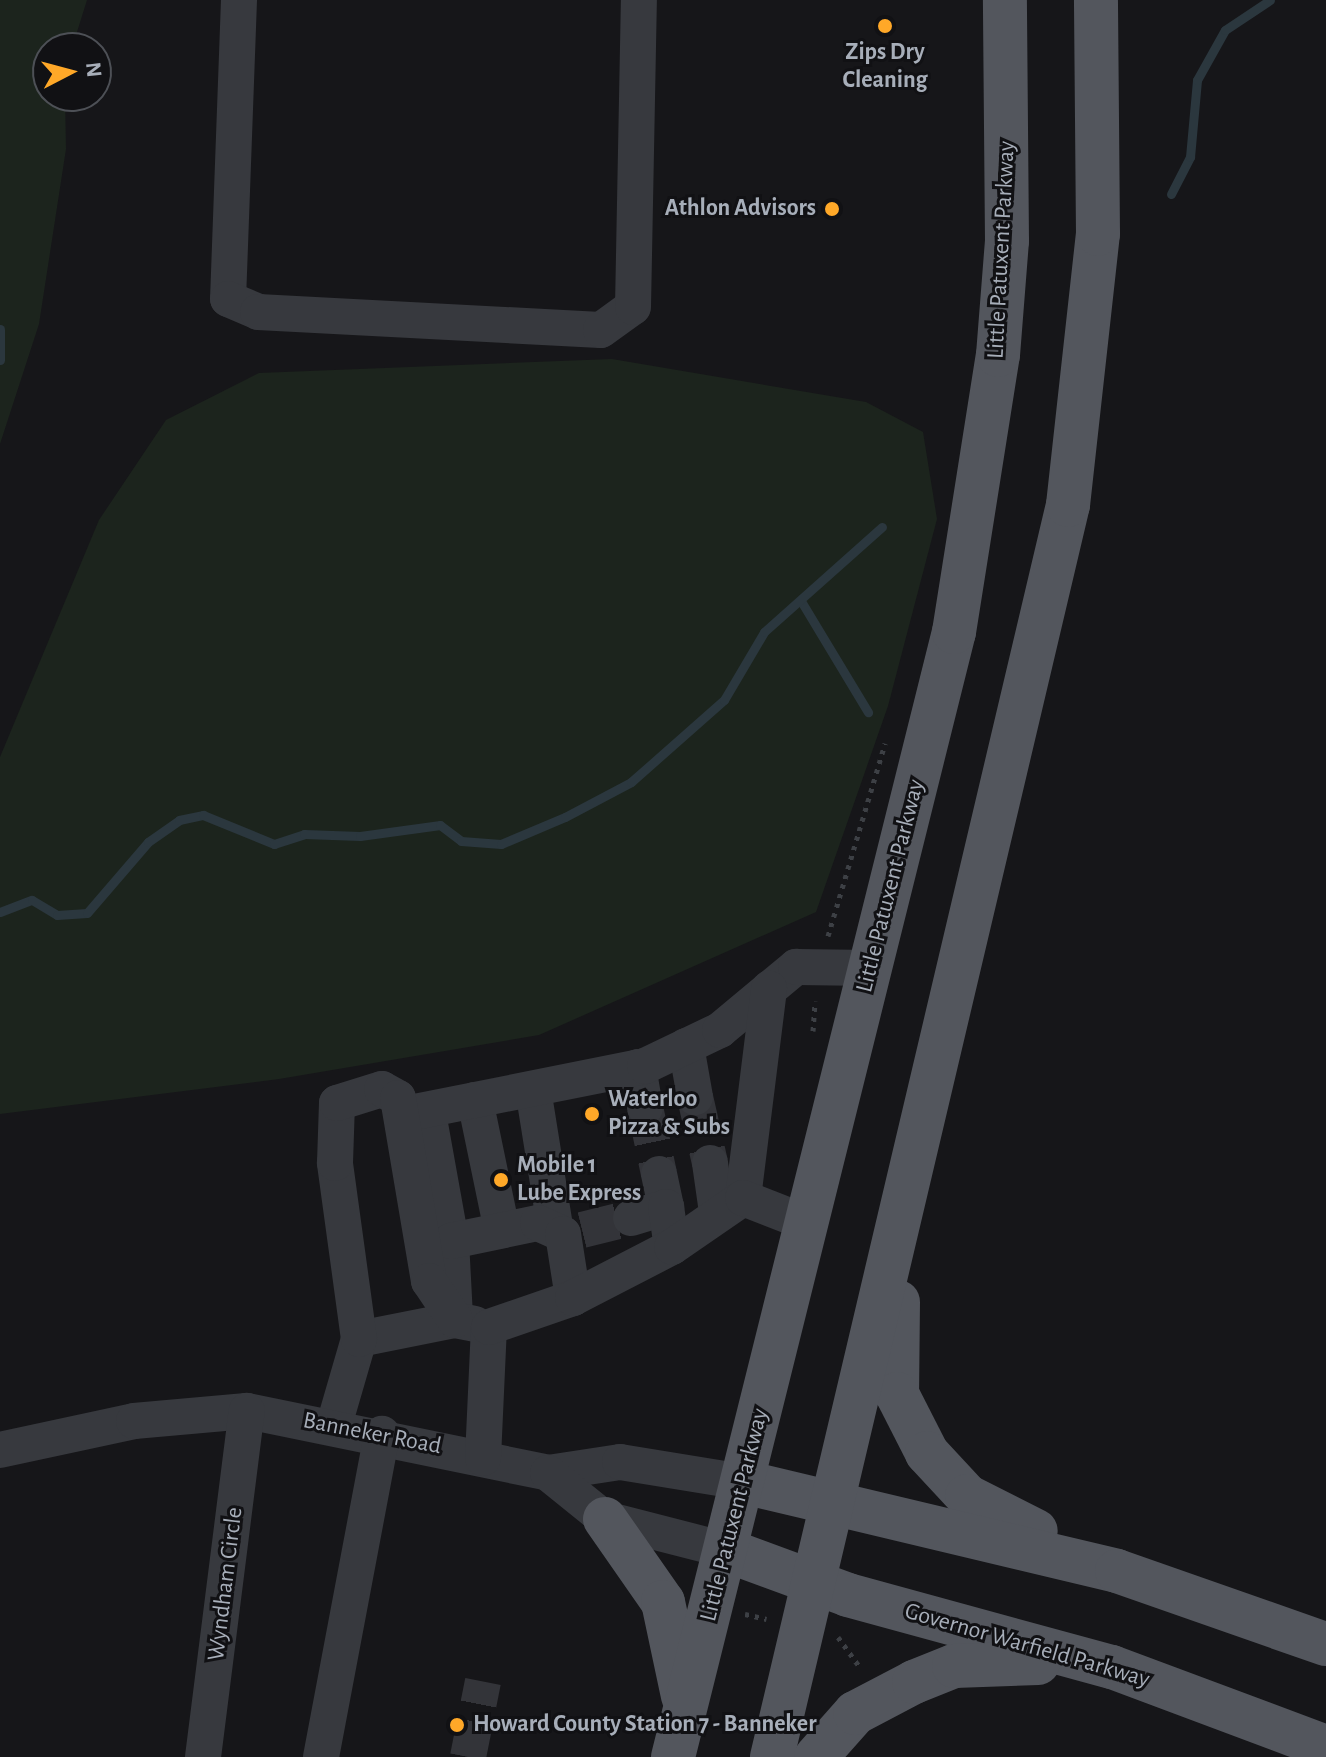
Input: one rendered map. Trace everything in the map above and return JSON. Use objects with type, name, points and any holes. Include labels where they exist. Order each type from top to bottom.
[{"type":"main road","name":"Little Patuxent Parkway","points":[[679,1740],[954,632],[981,487],[1007,241],[1005,0]]},
{"type":"main road","points":[[772,1757],[924,1097],[1039,649],[1068,505],[1098,234],[1096,0]]},
{"type":"main road","points":[[924,1097],[892,1344],[897,1394],[927,1453],[967,1496],[1117,1571]]},
{"type":"main road","points":[[744,1482],[830,1497],[1117,1571],[1326,1644]]},
{"type":"main road","points":[[605,1519],[663,1602],[677,1643],[679,1740]]},
{"type":"main road","name":"Governor Warfield Parkway","points":[[726,1550],[812,1584],[1112,1667],[1326,1747]]},
{"type":"main road","points":[[816,1757],[855,1713],[954,1666],[1005,1661],[1112,1667]]},
{"type":"street","points":[[239,0],[228,299],[258,312],[601,330],[633,307],[639,0]]},
{"type":"street","points":[[334,1425],[359,1339],[333,1121],[337,1103],[382,1089],[472,1100],[638,1067],[720,1030],[796,967],[871,968]]},
{"type":"street","points":[[359,1339],[472,1324],[573,1298],[672,1247],[730,1205],[769,989]]},
{"type":"street","points":[[686,1046],[695,1097]]},
{"type":"street","points":[[638,1067],[645,1107]]},
{"type":"street","points":[[472,1100],[524,1231],[573,1298]]},
{"type":"street","points":[[472,1100],[524,1231]]},
{"type":"street","points":[[472,1100],[524,1231]]},
{"type":"street","points":[[472,1100],[429,1281],[472,1324]]},
{"type":"street","points":[[710,1163],[730,1205]]},
{"type":"street","points":[[631,1218],[663,1190],[672,1247]]},
{"type":"street","points":[[730,1205],[807,1223]]},
{"type":"street","points":[[483,1458],[472,1324],[524,1231]]},
{"type":"street","name":"Banneker Road","points":[[0,1450],[134,1421],[247,1411],[382,1434],[548,1473],[620,1462],[744,1482]]},
{"type":"street","name":"Wyndham Circle","points":[[203,1757],[247,1411]]},
{"type":"street","points":[[321,1757],[382,1434]]},
{"type":"street","points":[[548,1473],[605,1519],[726,1550]]},
{"type":"path","points":[[827,943],[891,728]]},
{"type":"path","points":[[736,1612],[771,1620]]},
{"type":"path","points":[[840,1627],[838,1638],[866,1677]]},
{"type":"shaded area","points":[[0,0],[87,0],[77,32],[32,32],[32,112],[65,112],[66,149],[39,324],[0,444]]},
{"type":"shaded area","points":[[612,359],[866,402],[923,432],[937,519],[888,706],[816,912],[539,1035],[279,1079],[0,1114],[0,757],[99,520],[166,420],[259,373]]},
{"type":"waterway","points":[[1171,194],[1190,157],[1197,80],[1225,30],[1270,0]]},
{"type":"waterway","points":[[0,329],[0,360]]},
{"type":"waterway","points":[[0,912],[32,900],[57,915],[87,913],[148,842],[179,820],[203,815],[274,844],[304,834],[360,836],[440,825],[461,841],[501,844],[565,817],[631,782],[724,700],[764,632],[882,527]]},
{"type":"waterway","points":[[801,601],[868,712]]},
{"type":"tunnel","points":[[695,1097],[710,1163]]},
{"type":"tunnel","points":[[645,1107],[659,1174]]},
{"type":"tunnel","points":[[582,1230],[631,1218]]},
{"type":"tunnel","points":[[468,1757],[483,1681]]},
{"type":"place","name":"Zips Dry Cleaning","points":[[885,26]]},
{"type":"place","name":"Athlon Advisors","points":[[832,209]]},
{"type":"place","name":"Waterloo Pizza & Subs","points":[[592,1114]]},
{"type":"place","name":"Mobile 1 Lube Express","points":[[501,1180]]},
{"type":"place","name":"Howard County Station 7 - Banneker","points":[[457,1725]]}]
